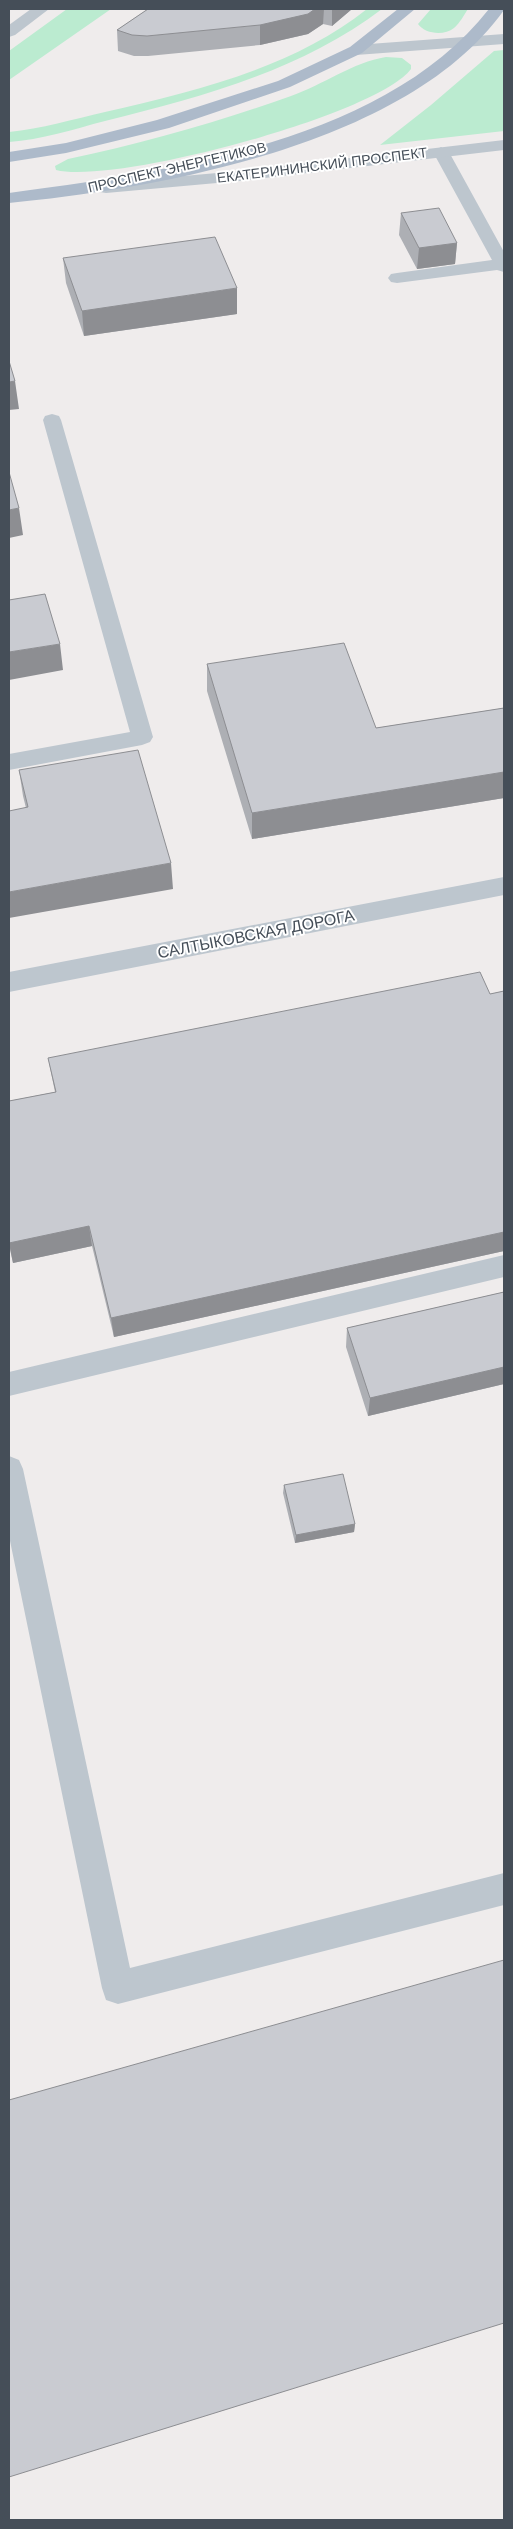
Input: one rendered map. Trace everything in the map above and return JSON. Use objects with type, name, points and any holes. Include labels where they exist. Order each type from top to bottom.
[{"type":"main road","points":[[9,157],[66,148],[163,124],[284,84],[356,50],[407,9]]},
{"type":"main road","name":"ПРОСПЕКТ ЭНЕРГЕТИКОВ","points":[[9,198],[80,190],[230,157],[326,126],[366,110],[401,92],[469,42],[497,9]]},
{"type":"main road","points":[[66,148],[44,160],[40,172],[54,184],[80,190]]},
{"type":"street","points":[[9,32],[41,9]]},
{"type":"street","points":[[356,50],[504,39]]},
{"type":"street","name":"ЕКАТЕРИНИНСКИЙ ПРОСПЕКТ","points":[[80,190],[238,176],[504,144]]},
{"type":"street","name":"САЛТЫКОВСКАЯ ДОРОГА","points":[[9,982],[504,886]]},
{"type":"lane","points":[[397,278],[503,266],[441,152]]},
{"type":"lane","points":[[9,762],[142,737],[52,420]]},
{"type":"lane","points":[[9,1384],[504,1266]]},
{"type":"lane","points":[[9,1470],[118,1988],[504,1889]]},
{"type":"green space","points":[[67,9],[111,9],[9,80],[9,51]]},
{"type":"green space","points":[[367,9],[382,9],[319,49],[250,79],[141,112],[45,137],[9,142],[9,132],[45,126],[139,104],[242,75],[308,47],[338,30]]},
{"type":"green space","points":[[431,9],[468,9],[450,31],[435,33],[425,30],[418,24]]},
{"type":"green space","points":[[504,50],[504,131],[380,145],[431,105],[494,51]]},
{"type":"green space","points":[[386,57],[402,58],[411,65],[411,69],[388,87],[349,106],[299,125],[185,157],[131,167],[87,172],[56,170],[55,166],[68,159],[153,139],[236,115],[291,96],[362,64]]},
{"type":"building","points":[[148,9],[315,9],[308,14],[260,25],[147,36],[132,35],[117,30]]},
{"type":"building","points":[[439,208],[457,243],[419,248],[401,213]]},
{"type":"building","points":[[215,237],[237,288],[82,311],[63,258]]},
{"type":"building","points":[[9,361],[15,381],[9,382]]},
{"type":"building","points":[[9,472],[19,508],[9,510]]},
{"type":"building","points":[[45,594],[60,644],[9,652],[9,600]]},
{"type":"building","points":[[344,643],[376,728],[504,708],[504,772],[252,813],[207,664]]},
{"type":"building","points":[[138,750],[171,863],[9,892],[9,811],[28,807],[19,770]]},
{"type":"building","points":[[480,972],[490,994],[504,991],[504,1232],[111,1318],[89,1226],[9,1243],[9,1101],[56,1092],[48,1058]]},
{"type":"building","points":[[504,1292],[504,1367],[370,1398],[347,1328]]},
{"type":"building","points":[[343,1474],[355,1524],[296,1535],[284,1485]]},
{"type":"building","points":[[504,1960],[504,2323],[9,2477],[9,2100]]}]
